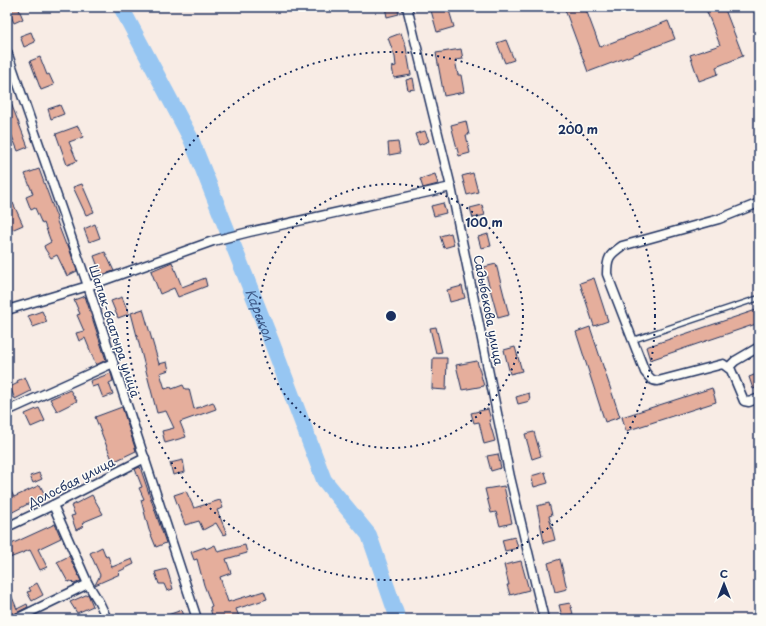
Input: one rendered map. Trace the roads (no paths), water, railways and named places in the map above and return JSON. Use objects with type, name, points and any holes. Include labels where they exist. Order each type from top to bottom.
[{"type":"street","name":"Садыбекова улица","points":[[407,7],[451,187],[510,477],[544,619]]},
{"type":"street","name":"Шапак-баатыра улица","points":[[7,52],[88,286],[198,619]]},
{"type":"street","points":[[7,310],[88,286],[213,241],[451,187]]},
{"type":"street","points":[[759,204],[719,218],[622,246],[611,254],[607,263],[607,274],[645,372],[654,381],[723,364],[729,367],[744,401],[749,402],[759,398]]},
{"type":"street","points":[[729,367],[735,361],[759,347]]},
{"type":"street","points":[[7,411],[113,363]]},
{"type":"street","name":"Долосбая улица","points":[[7,527],[145,458]]},
{"type":"street","points":[[53,505],[88,584],[100,602],[107,619]]},
{"type":"street","points":[[16,619],[88,584]]},
{"type":"lane","points":[[633,340],[759,298]]},
{"type":"waterway","name":"Каракол","points":[[121,7],[191,139],[272,343],[324,480],[369,535],[398,619]]}]
